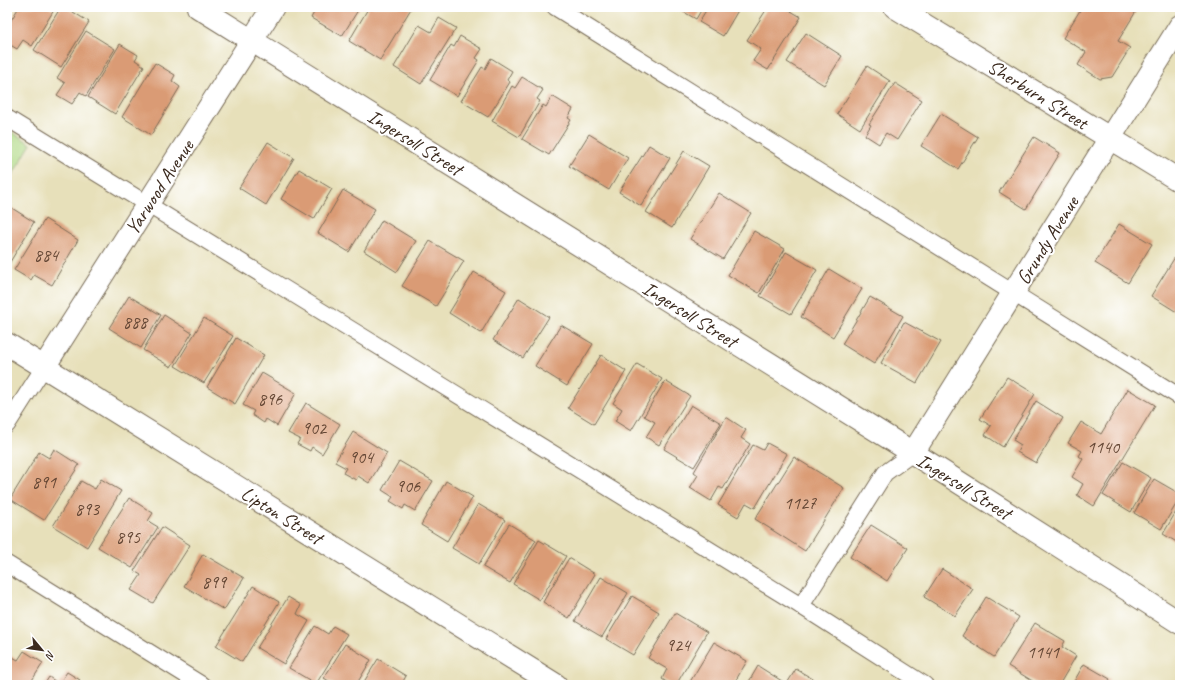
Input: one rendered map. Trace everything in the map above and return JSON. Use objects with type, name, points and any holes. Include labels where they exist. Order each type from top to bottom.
[{"type":"street","name":"Ingersoll Street","points":[[198,7],[913,453],[1180,623]]},
{"type":"street","name":"Yarwood Avenue","points":[[44,367],[273,7]]},
{"type":"street","name":"Sherburn Street","points":[[895,7],[1180,181]]},
{"type":"street","name":"Grundy Avenue","points":[[913,453],[1180,26]]},
{"type":"street","name":"Lipton Street","points":[[7,344],[556,685]]},
{"type":"lane","points":[[555,7],[1180,397]]},
{"type":"lane","points":[[7,118],[801,606],[925,685]]},
{"type":"lane","points":[[7,425],[44,367]]},
{"type":"lane","points":[[801,606],[885,474],[913,453]]},
{"type":"lane","points":[[7,564],[202,685]]},
{"type":"green space","points":[[7,129],[31,144],[7,184]]},
{"type":"building","points":[[19,7],[48,7],[54,10],[32,46],[23,40],[17,49],[7,43],[7,27]]},
{"type":"building","points":[[61,7],[65,7],[89,22],[61,67],[34,50]]},
{"type":"building","points":[[317,7],[360,7],[342,36],[311,18]]},
{"type":"building","points":[[369,7],[412,7],[380,60],[349,41]]},
{"type":"building","points":[[675,7],[703,7],[696,19]]},
{"type":"building","points":[[708,7],[740,7],[723,36],[699,22]]},
{"type":"building","points":[[768,7],[784,7],[801,17],[768,70],[753,61],[761,49],[747,40]]},
{"type":"building","points":[[1082,7],[1138,8],[1118,41],[1130,48],[1112,77],[1100,79],[1078,65],[1086,52],[1063,38]]},
{"type":"building","points":[[439,18],[456,28],[421,84],[394,67],[419,25],[431,32]]},
{"type":"building","points":[[86,31],[115,49],[86,96],[80,92],[72,104],[57,95],[65,83],[57,78]]},
{"type":"building","points":[[806,33],[842,56],[824,85],[787,62]]},
{"type":"building","points":[[460,36],[482,49],[476,58],[479,60],[457,96],[430,80],[451,45],[454,47]]},
{"type":"building","points":[[120,44],[138,55],[135,60],[144,66],[115,114],[88,97]]},
{"type":"building","points":[[491,58],[512,71],[507,80],[510,82],[488,117],[461,101],[482,67],[485,69]]},
{"type":"building","points":[[155,63],[175,75],[172,81],[180,87],[151,135],[122,117]]},
{"type":"building","points":[[867,66],[890,81],[860,129],[837,114]]},
{"type":"building","points":[[522,77],[543,90],[537,99],[540,101],[519,137],[492,121],[512,86],[515,88]]},
{"type":"building","points":[[895,83],[922,100],[897,140],[886,133],[879,144],[865,135],[871,125],[869,124]]},
{"type":"building","points":[[552,96],[573,109],[568,118],[571,120],[549,155],[522,139],[543,105],[546,107]]},
{"type":"building","points":[[941,114],[978,137],[958,169],[921,146]]},
{"type":"building","points":[[589,134],[628,158],[609,190],[569,166]]},
{"type":"building","points":[[1034,137],[1060,153],[1026,209],[999,192]]},
{"type":"building","points":[[268,142],[294,158],[266,205],[239,188]]},
{"type":"building","points":[[649,145],[670,158],[641,206],[619,192]]},
{"type":"building","points":[[684,151],[709,166],[672,228],[646,212]]},
{"type":"building","points":[[299,169],[332,189],[314,219],[281,199]]},
{"type":"building","points":[[343,190],[375,209],[349,252],[318,233]]},
{"type":"building","points":[[719,193],[751,213],[723,259],[690,239]]},
{"type":"building","points":[[7,205],[34,222],[7,267]]},
{"type":"building","points":[[45,219],[78,240],[52,285],[34,275],[31,280],[14,270]]},
{"type":"building","points":[[382,220],[416,241],[397,272],[364,251]]},
{"type":"building","points":[[1119,224],[1152,244],[1128,283],[1095,263]]},
{"type":"building","points":[[754,231],[785,249],[759,293],[728,275]]},
{"type":"building","points":[[430,241],[464,261],[436,306],[402,286]]},
{"type":"building","points":[[786,252],[817,270],[791,314],[760,296]]},
{"type":"building","points":[[1175,257],[1180,260],[1180,314],[1151,296]]},
{"type":"building","points":[[829,269],[862,289],[833,337],[801,317]]},
{"type":"building","points":[[474,272],[506,291],[481,333],[449,313]]},
{"type":"building","points":[[129,296],[161,315],[141,348],[109,328]]},
{"type":"building","points":[[870,297],[903,316],[874,364],[842,344]]},
{"type":"building","points":[[519,298],[549,317],[523,358],[493,340]]},
{"type":"building","points":[[164,315],[192,333],[171,367],[143,350]]},
{"type":"building","points":[[204,318],[233,336],[204,383],[175,366]]},
{"type":"building","points":[[904,322],[941,342],[917,383],[881,363]]},
{"type":"building","points":[[561,325],[593,344],[567,386],[535,366]]},
{"type":"building","points":[[236,338],[264,355],[235,404],[207,387]]},
{"type":"building","points":[[601,355],[626,371],[594,424],[568,408]]},
{"type":"building","points":[[637,364],[662,379],[631,431],[615,421],[622,409],[613,403]]},
{"type":"building","points":[[262,373],[296,393],[277,426],[266,419],[264,423],[252,415],[254,411],[243,405]]},
{"type":"building","points":[[1007,377],[1035,394],[1003,447],[985,435],[991,426],[980,419]]},
{"type":"building","points":[[665,381],[690,396],[659,445],[646,437],[655,422],[644,416]]},
{"type":"building","points":[[1128,389],[1155,405],[1094,506],[1077,495],[1083,484],[1072,477],[1083,459],[1079,456],[1082,451],[1068,443],[1081,422],[1101,434]]},
{"type":"building","points":[[1036,401],[1063,418],[1036,463],[1017,452],[1021,445],[1013,440]]},
{"type":"building","points":[[306,403],[340,424],[322,454],[312,447],[310,451],[297,444],[300,439],[288,433]]},
{"type":"building","points":[[691,405],[721,423],[694,467],[664,449]]},
{"type":"building","points":[[726,417],[746,430],[741,438],[750,444],[723,489],[719,487],[711,501],[690,488],[698,475],[694,472]]},
{"type":"building","points":[[353,432],[387,453],[369,483],[358,476],[356,480],[343,473],[346,468],[335,462]]},
{"type":"building","points":[[767,443],[787,454],[755,508],[746,503],[738,517],[718,505],[753,445],[763,450]]},
{"type":"building","points":[[54,449],[79,465],[44,520],[10,499],[39,452],[49,458]]},
{"type":"building","points":[[794,457],[844,488],[805,551],[755,519]]},
{"type":"building","points":[[399,461],[433,481],[415,511],[405,505],[403,509],[390,501],[393,497],[382,490]]},
{"type":"building","points":[[1123,462],[1151,478],[1131,512],[1103,495]]},
{"type":"building","points":[[101,479],[121,491],[87,547],[53,526],[81,481],[95,489]]},
{"type":"building","points":[[1154,479],[1180,494],[1180,498],[1161,529],[1134,513]]},
{"type":"building","points":[[446,481],[473,497],[447,541],[421,525]]},
{"type":"building","points":[[129,498],[153,513],[148,521],[158,527],[132,568],[98,547]]},
{"type":"building","points":[[478,504],[505,520],[479,564],[452,548]]},
{"type":"building","points":[[1180,505],[1180,544],[1163,534]]},
{"type":"building","points":[[509,524],[536,540],[510,583],[483,567]]},
{"type":"building","points":[[871,525],[908,548],[887,581],[850,557]]},
{"type":"building","points":[[162,527],[190,545],[153,603],[131,590],[141,575],[134,571]]},
{"type":"building","points":[[539,540],[566,556],[540,600],[513,584]]},
{"type":"building","points":[[203,554],[244,578],[224,610],[184,586]]},
{"type":"building","points":[[569,558],[595,574],[569,618],[543,602]]},
{"type":"building","points":[[942,569],[973,589],[955,616],[924,597]]},
{"type":"building","points":[[601,577],[628,593],[602,637],[575,621]]},
{"type":"building","points":[[253,586],[279,602],[242,662],[216,646]]},
{"type":"building","points":[[632,596],[659,612],[633,655],[606,639]]},
{"type":"building","points":[[288,597],[301,605],[297,614],[309,621],[284,664],[257,648]]},
{"type":"building","points":[[986,597],[1019,617],[994,657],[962,636]]},
{"type":"building","points":[[675,613],[707,632],[676,685],[671,685],[662,679],[667,669],[648,658]]},
{"type":"building","points":[[1035,623],[1065,641],[1062,647],[1076,656],[1059,685],[1039,685],[1008,666]]},
{"type":"building","points":[[315,626],[328,634],[333,626],[347,634],[316,684],[289,668]]},
{"type":"building","points":[[714,642],[747,661],[733,685],[688,685]]},
{"type":"building","points":[[345,644],[371,660],[356,685],[335,685],[324,678]]},
{"type":"building","points":[[24,651],[43,663],[29,685],[7,685],[7,654],[18,660]]},
{"type":"building","points":[[378,659],[406,676],[401,685],[362,685]]},
{"type":"building","points":[[1084,664],[1110,679],[1106,685],[1072,685]]},
{"type":"building","points":[[758,666],[785,683],[784,685],[747,685]]},
{"type":"building","points":[[796,669],[813,679],[810,685],[786,685]]},
{"type":"building","points":[[67,672],[80,680],[76,685],[44,685],[49,677],[59,684]]}]
